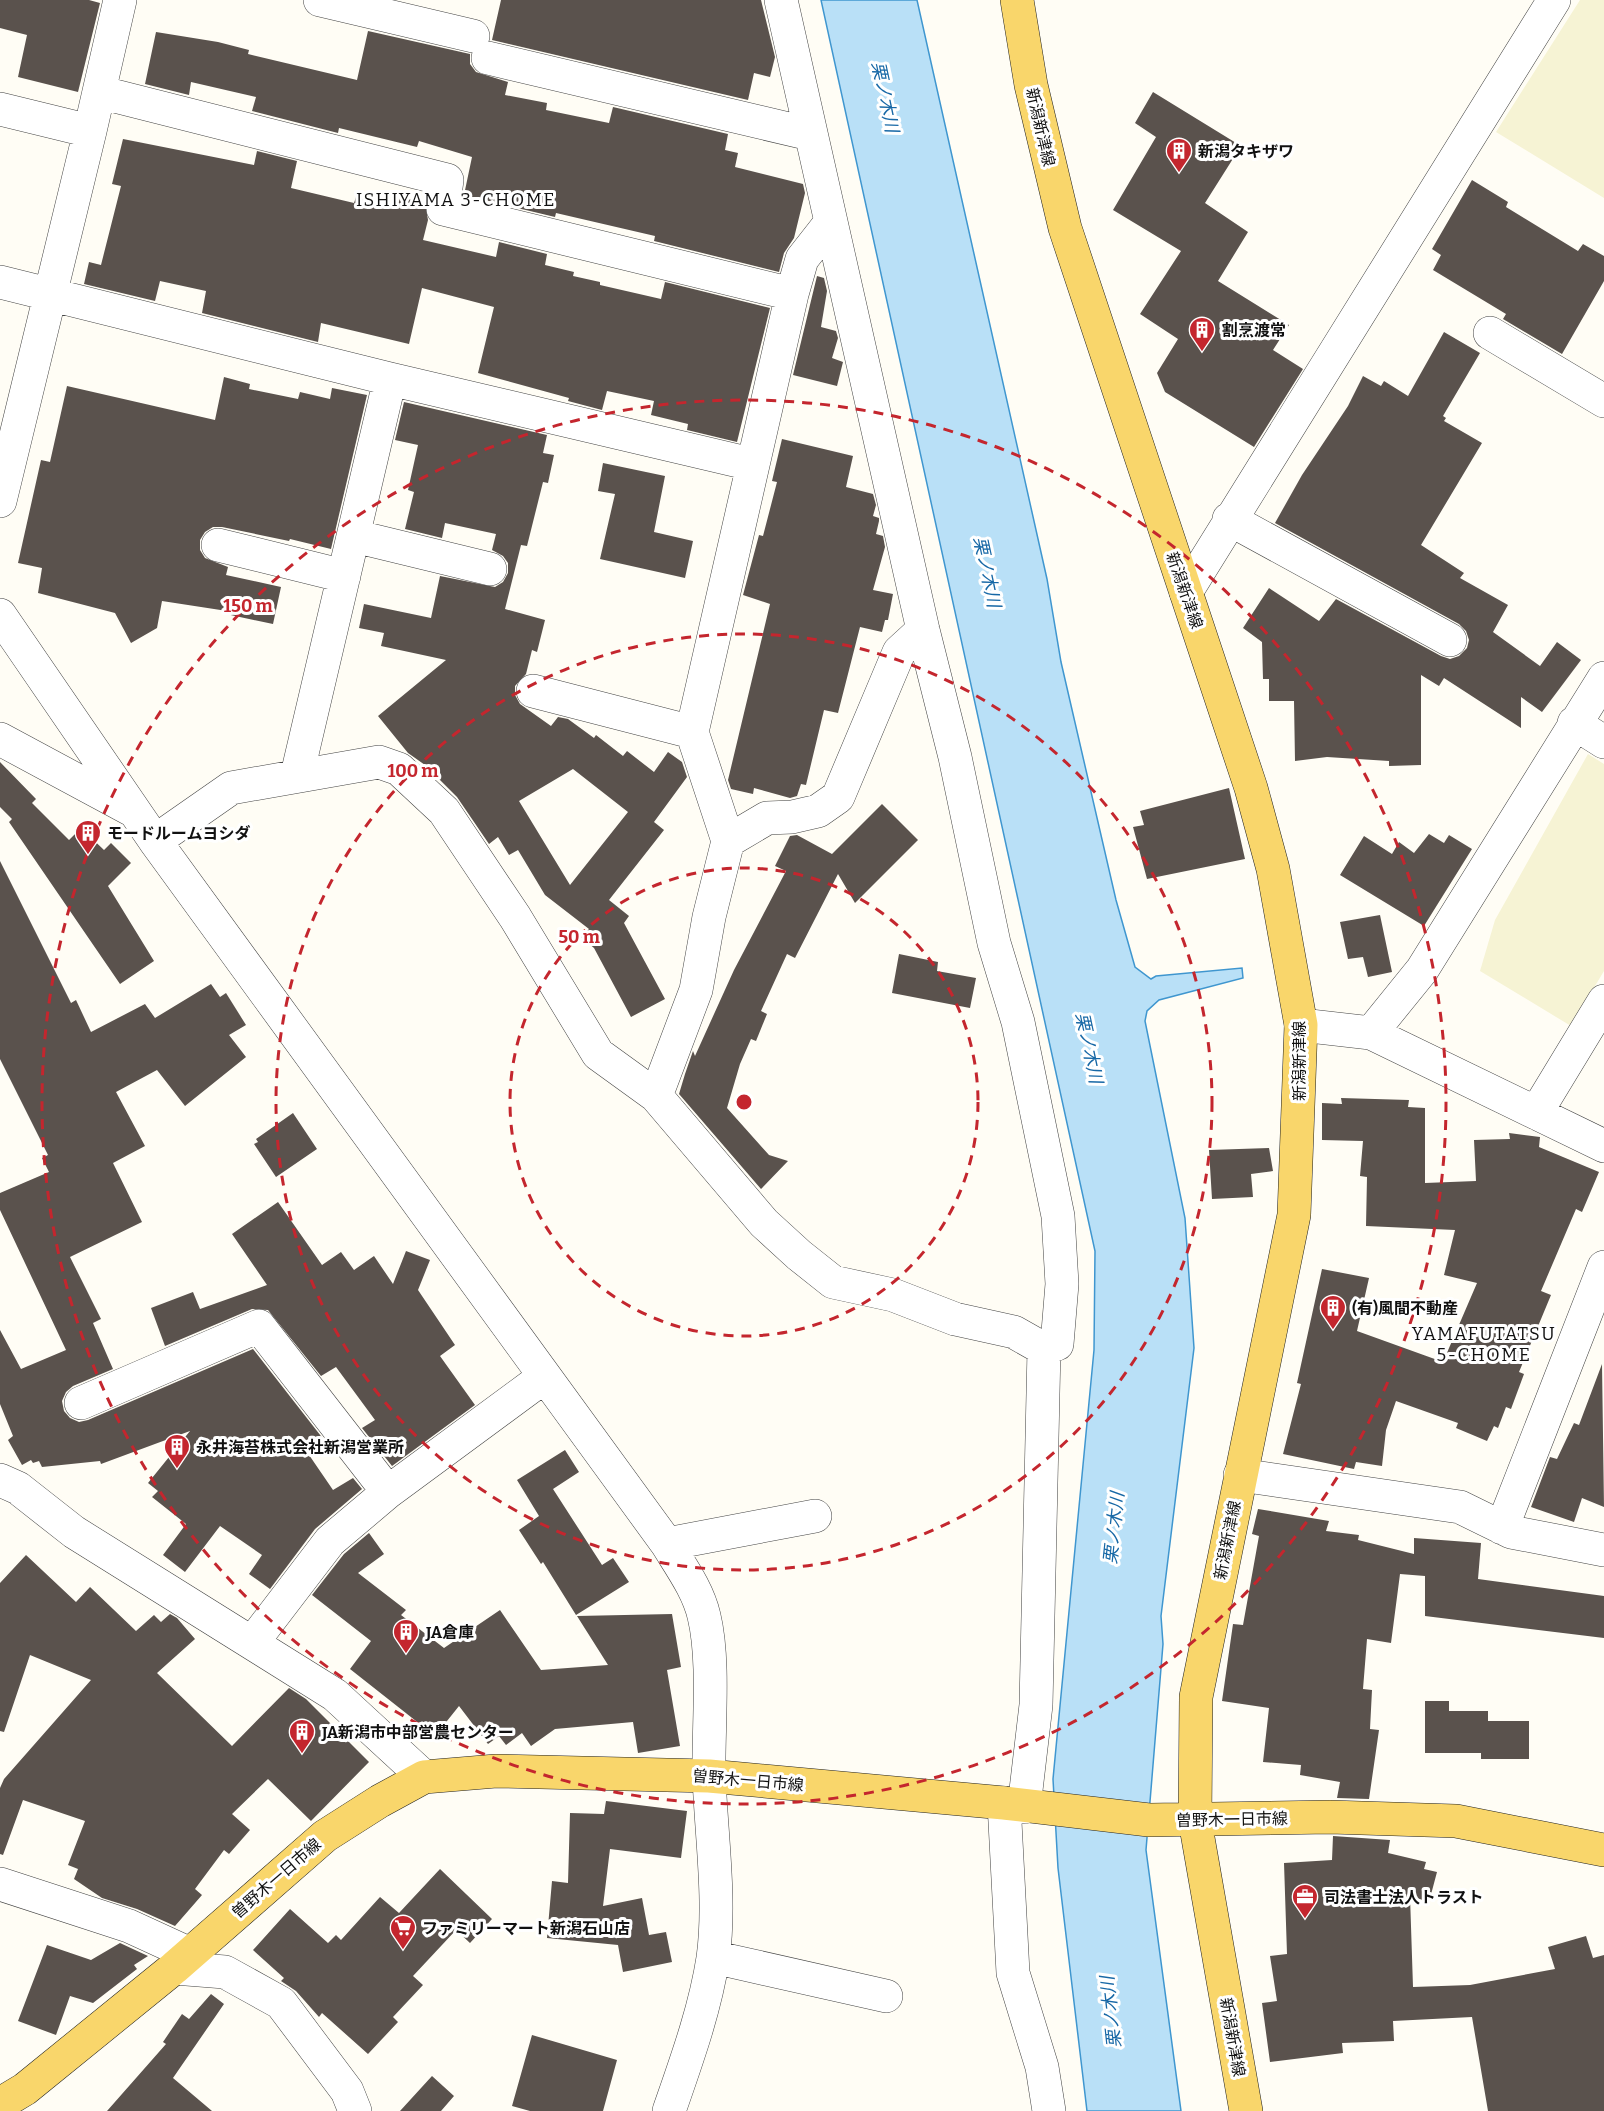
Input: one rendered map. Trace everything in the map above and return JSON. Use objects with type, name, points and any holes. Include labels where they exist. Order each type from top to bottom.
[{"type":"main road","name":"新潟新津線","points":[[1017,0],[1031,85],[1065,228],[1251,789],[1273,869],[1301,1025],[1293,1215],[1196,1697],[1195,1821],[1246,2111]]},
{"type":"main road","name":"曽野木一日市線","points":[[0,2104],[26,2089],[182,1961],[325,1836],[380,1801],[424,1777],[496,1771],[709,1776],[1149,1820],[1330,1817],[1456,1821],[1604,1850]]},
{"type":"street","points":[[0,501],[120,0]]},
{"type":"street","points":[[320,0],[481,47],[810,134]]},
{"type":"street","points":[[781,0],[923,630],[955,757],[994,943],[1018,1022],[1058,1216],[1062,1284],[1057,1344],[1044,1349]]},
{"type":"street","points":[[1186,592],[1229,519],[1554,0]]},
{"type":"street","points":[[99,92],[447,180],[442,208],[792,294]]},
{"type":"street","points":[[0,109],[90,131]]},
{"type":"street","points":[[656,1096],[696,990],[709,917],[728,841],[692,732],[792,294],[802,259],[831,222]]},
{"type":"street","points":[[0,282],[390,379],[752,464]]},
{"type":"street","points":[[1490,333],[1604,400]]},
{"type":"street","points":[[297,776],[390,379]]},
{"type":"street","points":[[1229,519],[1450,640]]},
{"type":"street","points":[[354,536],[490,569]]},
{"type":"street","points":[[218,545],[344,576]]},
{"type":"street","points":[[0,615],[156,841],[667,1544],[692,1584],[704,1617],[708,1654],[709,1776],[715,1884],[713,1957],[684,2068],[669,2111]]},
{"type":"street","points":[[728,841],[767,818],[818,811],[838,797],[899,652],[923,630]]},
{"type":"street","points":[[1371,1033],[1422,970],[1604,678]]},
{"type":"street","points":[[533,691],[692,732]]},
{"type":"street","points":[[1574,723],[1604,742]]},
{"type":"street","points":[[1,741],[138,814]]},
{"type":"street","points":[[156,841],[231,788],[379,762],[399,769],[444,811],[515,917],[598,1054],[656,1096],[764,1222],[833,1282],[893,1295],[955,1319],[1014,1332],[1044,1349]]},
{"type":"street","points":[[1536,1113],[1604,1000]]},
{"type":"street","points":[[1301,1025],[1371,1033],[1604,1146]]},
{"type":"street","points":[[1502,1528],[1604,1267]]},
{"type":"street","points":[[81,1402],[259,1326],[388,1492]]},
{"type":"street","points":[[1044,1349],[1036,1705],[1025,1806],[1013,1973],[1042,2067],[1049,2111]]},
{"type":"street","points":[[252,1643],[330,1541],[388,1492],[544,1377]]},
{"type":"street","points":[[0,1459],[9,1484],[74,1532],[335,1695],[424,1777]]},
{"type":"street","points":[[1240,1475],[1460,1508],[1502,1528],[1604,1550]]},
{"type":"street","points":[[667,1544],[815,1516]]},
{"type":"street","points":[[0,1884],[129,1926],[182,1961],[225,1972],[281,2003],[347,2091],[355,2111]]},
{"type":"street","points":[[713,1957],[886,1996]]},
{"type":"shaded area","points":[[1580,0],[1604,0],[1604,198],[1496,132]]},
{"type":"shaded area","points":[[1588,754],[1604,764],[1604,971],[1571,1026],[1480,971],[1495,920]]},
{"type":"water","name":"栗ノ木川","points":[[821,0],[917,0],[1047,579],[1061,662],[1116,900],[1135,967],[1151,979],[1156,976],[1242,968],[1243,978],[1159,1000],[1147,1011],[1145,1021],[1185,1218],[1194,1348],[1161,1616],[1163,1644],[1146,1850],[1181,2111],[1087,2111],[1058,1868],[1053,1779],[1094,1350],[1095,1251]]},
{"type":"building","points":[[0,0],[89,0],[100,3],[78,92],[18,77],[27,35],[0,28]]},
{"type":"building","points":[[501,0],[761,0],[775,57],[770,77],[754,73],[748,100],[492,40]]},
{"type":"building","points":[[368,31],[470,54],[470,64],[476,72],[508,82],[505,95],[547,103],[546,110],[609,123],[613,107],[728,134],[725,150],[738,153],[735,167],[803,184],[805,193],[794,238],[784,253],[779,272],[654,241],[655,236],[556,213],[555,217],[464,195],[472,157],[419,141],[417,147],[339,128],[338,133],[252,111],[256,97],[191,82],[189,95],[145,84],[156,32],[218,42],[249,50],[248,54],[357,80]]},
{"type":"building","points":[[1153,92],[1241,146],[1205,203],[1248,232],[1218,281],[1289,325],[1273,350],[1303,369],[1254,447],[1165,392],[1157,373],[1178,339],[1140,314],[1181,251],[1113,210],[1156,137],[1135,123]]},
{"type":"building","points":[[123,139],[254,165],[257,151],[297,161],[291,188],[354,203],[356,197],[398,206],[400,197],[425,203],[428,220],[423,240],[496,257],[499,242],[547,254],[545,265],[574,272],[573,276],[600,282],[600,285],[661,299],[665,282],[770,308],[737,442],[687,430],[688,424],[651,415],[654,401],[607,391],[602,410],[568,401],[569,398],[478,373],[494,307],[422,288],[409,344],[321,323],[318,342],[202,313],[206,291],[160,281],[155,301],[84,284],[89,262],[101,265],[121,186],[112,184]]},
{"type":"building","points":[[1472,180],[1508,202],[1506,207],[1578,251],[1583,244],[1604,256],[1604,281],[1562,354],[1503,319],[1506,314],[1433,270],[1441,255],[1432,249]]},
{"type":"building","points":[[817,276],[824,278],[827,291],[821,327],[836,331],[838,338],[832,358],[843,362],[837,386],[793,375]]},
{"type":"building","points":[[1444,332],[1480,353],[1443,416],[1446,418],[1444,421],[1482,443],[1421,545],[1464,573],[1460,578],[1508,605],[1493,632],[1540,666],[1557,642],[1581,660],[1542,712],[1521,697],[1521,728],[1444,678],[1439,686],[1421,675],[1421,765],[1389,766],[1389,761],[1327,757],[1295,761],[1294,701],[1269,701],[1269,679],[1263,679],[1262,642],[1243,628],[1269,588],[1319,621],[1336,599],[1441,656],[1450,659],[1459,656],[1467,648],[1469,640],[1466,631],[1459,624],[1275,523],[1302,475],[1348,406],[1363,376],[1381,386],[1384,381],[1408,396]]},
{"type":"building","points":[[224,377],[250,384],[249,389],[298,399],[300,392],[330,399],[332,388],[367,395],[331,549],[222,527],[213,527],[205,532],[200,540],[200,550],[205,558],[228,567],[226,575],[281,587],[273,624],[226,614],[227,611],[162,601],[157,628],[131,643],[115,613],[38,593],[42,568],[18,563],[41,460],[50,462],[67,386],[215,420]]},
{"type":"building","points":[[404,402],[547,435],[543,453],[554,455],[548,483],[543,482],[527,546],[521,545],[505,609],[545,620],[537,652],[532,650],[526,674],[515,686],[515,695],[520,704],[551,726],[558,717],[568,719],[594,738],[596,735],[623,756],[627,751],[654,772],[668,752],[682,762],[687,777],[654,822],[664,830],[609,900],[629,916],[624,923],[665,999],[631,1017],[594,948],[581,937],[589,929],[545,895],[518,850],[509,855],[498,837],[489,844],[457,797],[425,765],[408,753],[378,716],[446,660],[381,646],[384,633],[359,628],[364,604],[431,618],[440,576],[495,587],[503,582],[508,573],[508,563],[503,556],[492,550],[496,534],[445,523],[442,538],[405,529],[414,492],[408,490],[418,445],[395,440]],"holes":[[[573,769],[628,812],[570,885],[519,801]]]},
{"type":"building","points":[[782,439],[853,456],[846,487],[873,494],[876,505],[873,516],[879,518],[876,534],[883,536],[885,547],[873,590],[893,594],[888,620],[885,620],[882,632],[860,627],[838,713],[824,710],[806,785],[801,784],[797,796],[790,798],[754,788],[753,794],[731,789],[728,780],[770,604],[743,595],[759,535],[763,536],[777,482],[772,481]]},
{"type":"building","points":[[603,463],[665,476],[654,532],[693,541],[685,578],[600,559],[615,494],[598,491]]},
{"type":"building","points":[[0,762],[36,799],[32,803],[69,840],[81,828],[104,850],[111,843],[131,863],[108,886],[154,961],[120,984],[9,822],[12,819],[0,807]]},
{"type":"building","points":[[1229,788],[1245,859],[1147,879],[1133,827],[1144,825],[1140,811]]},
{"type":"building","points":[[882,804],[918,840],[855,903],[838,874],[795,958],[787,954],[761,1011],[767,1014],[756,1041],[751,1039],[740,1064],[727,1108],[769,1155],[788,1161],[761,1189],[679,1094],[685,1074],[693,1051],[695,1056],[734,970],[786,871],[775,866],[790,836],[797,835],[832,854]]},
{"type":"building","points":[[1429,834],[1444,843],[1449,835],[1472,849],[1424,926],[1340,875],[1364,836],[1392,854],[1399,842],[1414,853]]},
{"type":"building","points":[[0,861],[71,1003],[76,1000],[91,1032],[145,1004],[155,1018],[211,984],[220,997],[226,993],[246,1025],[229,1035],[246,1057],[185,1106],[157,1070],[116,1092],[145,1146],[113,1163],[142,1222],[70,1257],[101,1319],[93,1323],[113,1369],[73,1386],[66,1392],[62,1401],[64,1411],[70,1418],[79,1422],[88,1420],[253,1349],[324,1440],[307,1452],[333,1490],[353,1478],[362,1489],[315,1529],[270,1589],[249,1574],[262,1555],[220,1526],[185,1572],[163,1555],[186,1524],[152,1497],[158,1491],[148,1483],[190,1431],[101,1464],[100,1461],[42,1467],[39,1461],[33,1463],[31,1460],[22,1465],[8,1440],[13,1436],[0,1404],[0,1330],[21,1369],[66,1350],[0,1210],[0,1193],[49,1172],[42,1158],[48,1155],[0,1059]]},
{"type":"building","points":[[1380,915],[1392,972],[1368,977],[1363,957],[1348,959],[1340,922]]},
{"type":"building","points":[[899,954],[938,962],[937,971],[976,978],[970,1008],[892,993]]},
{"type":"building","points":[[1341,1098],[1409,1100],[1408,1107],[1425,1108],[1425,1183],[1476,1181],[1474,1140],[1510,1139],[1509,1133],[1540,1137],[1539,1147],[1599,1172],[1582,1212],[1576,1209],[1541,1291],[1551,1295],[1519,1372],[1524,1374],[1511,1409],[1506,1407],[1498,1428],[1494,1426],[1487,1441],[1456,1428],[1458,1423],[1396,1401],[1386,1430],[1382,1466],[1356,1462],[1354,1469],[1283,1454],[1301,1384],[1297,1383],[1322,1269],[1369,1278],[1357,1331],[1443,1362],[1477,1283],[1444,1275],[1455,1230],[1366,1226],[1367,1177],[1360,1176],[1363,1141],[1322,1140],[1322,1103],[1342,1104]]},
{"type":"building","points":[[293,1113],[317,1149],[276,1177],[254,1144],[258,1142],[256,1139]]},
{"type":"building","points":[[1269,1148],[1273,1171],[1251,1174],[1253,1197],[1212,1199],[1209,1150]]},
{"type":"building","points":[[278,1202],[322,1265],[341,1252],[354,1270],[374,1256],[393,1284],[406,1251],[430,1260],[418,1290],[455,1345],[440,1356],[475,1405],[392,1466],[362,1428],[375,1420],[336,1367],[321,1376],[268,1310],[252,1309],[165,1346],[151,1308],[193,1292],[200,1309],[267,1285],[232,1234]]},
{"type":"building","points":[[1602,1364],[1604,1507],[1582,1498],[1574,1522],[1531,1507],[1550,1457],[1557,1459],[1574,1423],[1579,1425]]},
{"type":"building","points":[[565,1450],[579,1472],[553,1489],[602,1565],[613,1558],[629,1582],[576,1615],[543,1562],[541,1564],[519,1530],[539,1516],[517,1480]]},
{"type":"building","points":[[1258,1509],[1329,1521],[1326,1531],[1359,1535],[1358,1540],[1414,1554],[1414,1538],[1481,1543],[1478,1579],[1604,1596],[1604,1638],[1425,1616],[1425,1576],[1400,1574],[1391,1643],[1367,1639],[1363,1689],[1372,1690],[1370,1729],[1379,1730],[1369,1799],[1337,1798],[1340,1782],[1300,1775],[1301,1765],[1263,1762],[1269,1708],[1222,1701],[1233,1624],[1243,1625],[1259,1536],[1252,1534]]},
{"type":"building","points":[[369,1533],[384,1554],[358,1573],[406,1610],[401,1615],[444,1648],[500,1610],[541,1670],[608,1665],[577,1616],[672,1614],[681,1667],[667,1670],[680,1746],[638,1753],[633,1722],[555,1729],[531,1746],[522,1733],[506,1745],[499,1736],[488,1744],[459,1706],[435,1736],[350,1669],[371,1641],[312,1595],[344,1554]]},
{"type":"building","points":[[26,1555],[76,1602],[90,1587],[136,1631],[154,1615],[161,1622],[170,1614],[177,1618],[195,1639],[157,1673],[232,1746],[289,1688],[306,1699],[369,1762],[311,1821],[268,1779],[232,1814],[250,1830],[229,1854],[224,1850],[195,1889],[202,1895],[175,1926],[137,1909],[102,1898],[74,1879],[78,1869],[68,1865],[85,1821],[23,1800],[3,1855],[0,1854],[0,1788],[4,1779],[91,1680],[30,1655],[4,1732],[0,1731],[0,1583]]},
{"type":"building","points":[[1425,1701],[1449,1701],[1449,1711],[1488,1711],[1488,1721],[1529,1721],[1529,1759],[1481,1759],[1481,1753],[1425,1753]]},
{"type":"building","points":[[606,1801],[687,1811],[681,1858],[610,1849],[603,1906],[642,1898],[649,1935],[666,1932],[672,1962],[623,1972],[618,1945],[547,1938],[552,1881],[568,1883],[570,1813],[604,1814]]},
{"type":"building","points":[[1333,1836],[1390,1840],[1388,1853],[1426,1862],[1424,1869],[1437,1872],[1429,1902],[1410,1896],[1413,1987],[1470,1985],[1555,1969],[1548,1947],[1586,1936],[1593,1958],[1604,1955],[1604,2111],[1488,2111],[1472,2017],[1393,2021],[1394,2041],[1342,2043],[1343,2053],[1270,2062],[1262,2003],[1277,2001],[1270,1956],[1287,1954],[1284,1863],[1332,1860]]},
{"type":"building","points":[[440,1869],[492,1919],[470,1943],[456,1930],[413,1976],[423,1985],[393,2017],[398,2022],[368,2054],[322,2013],[319,2017],[296,1991],[281,1981],[284,1978],[253,1950],[290,1909],[328,1943],[336,1935],[341,1940],[380,1897],[399,1913]]},
{"type":"building","points":[[120,1943],[148,1956],[134,1965],[137,1969],[93,2003],[70,1996],[56,2035],[18,2021],[47,1945],[91,1960]]},
{"type":"building","points":[[211,1994],[224,2004],[173,2078],[212,2111],[107,2111],[166,2044],[163,2042],[182,2014],[189,2019]]},
{"type":"building","points":[[532,2035],[617,2060],[603,2111],[530,2111],[512,2106]]},
{"type":"building","points":[[432,2076],[454,2096],[441,2111],[400,2111]]},
{"type":"place","name":"新潟タキザワ","points":[[1179,174]]},
{"type":"place","name":"割烹渡常","points":[[1202,353]]},
{"type":"place","name":"モードルームヨシダ","points":[[88,856]]},
{"type":"place","name":"(有)風間不動産","points":[[1333,1331]]},
{"type":"place","name":"永井海苔株式会社新潟営業所","points":[[177,1470]]},
{"type":"place","name":"JA倉庫","points":[[406,1655]]},
{"type":"place","name":"JA新潟市中部営農センター","points":[[302,1755]]},
{"type":"place","name":"司法書士法人トラスト","points":[[1305,1920]]},
{"type":"place","name":"ファミリーマート新潟石山店","points":[[403,1951]]},
{"type":"district","name":"ISHIYAMA 3-CHOME","points":[[456,200]]},
{"type":"district","name":"YAMAFUTATSU 5-CHOME","points":[[1484,1344]]}]
